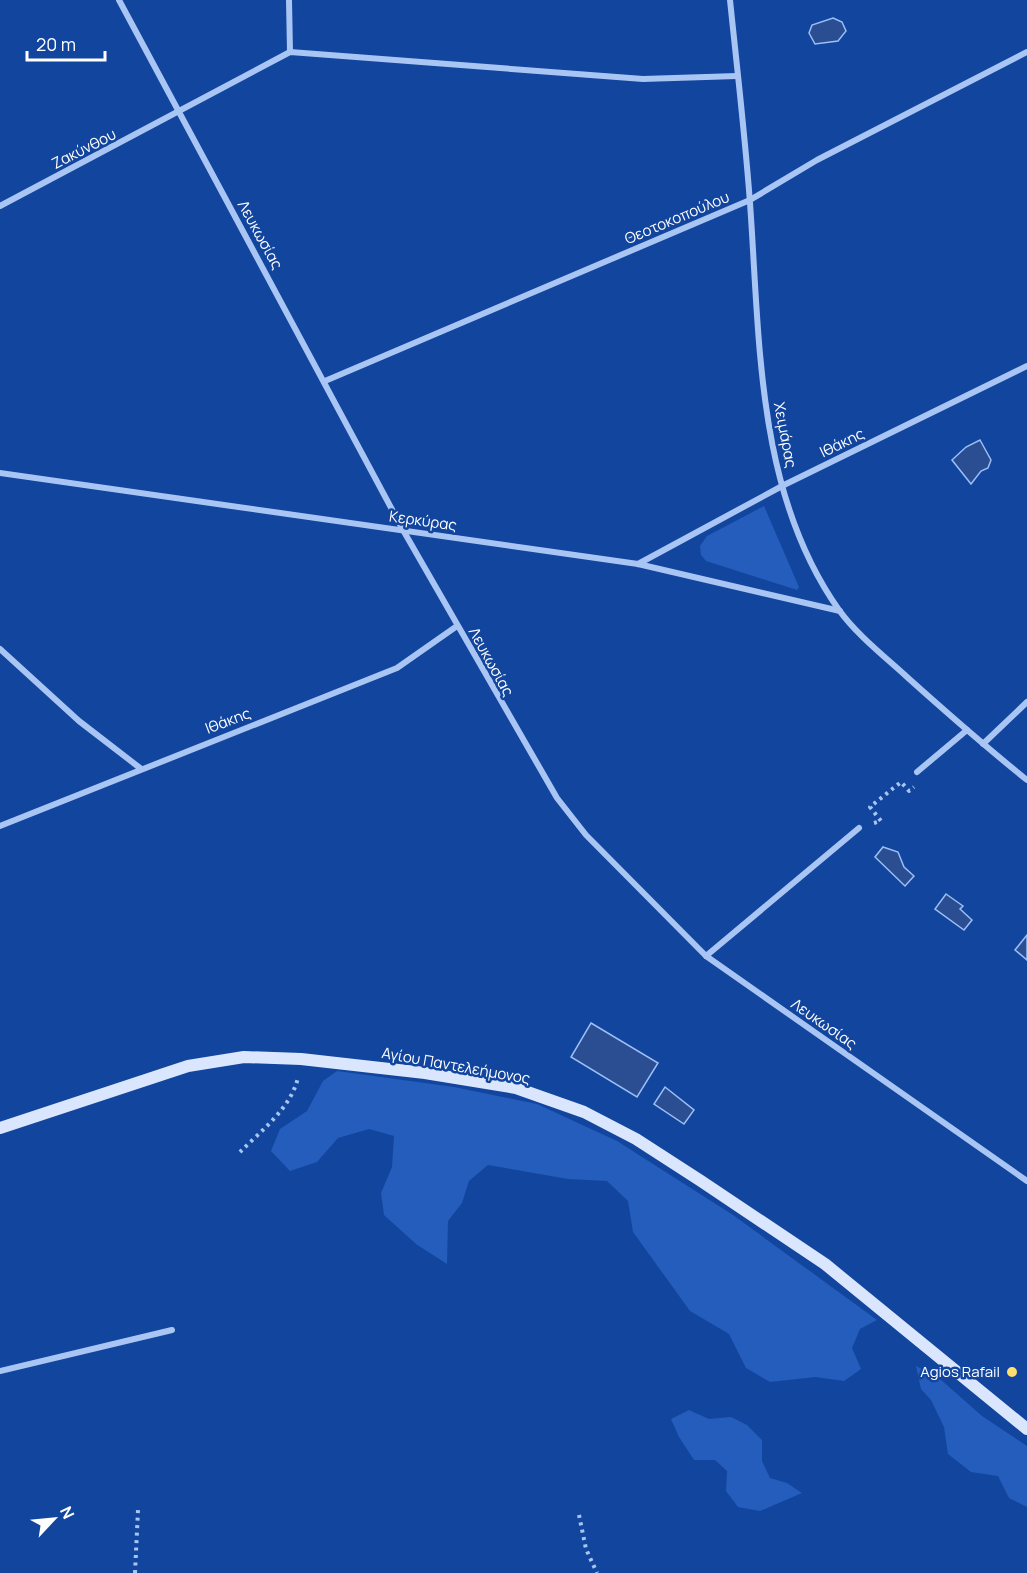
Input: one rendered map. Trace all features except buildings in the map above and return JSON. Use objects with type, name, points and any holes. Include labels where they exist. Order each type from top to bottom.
[{"type":"street","name":"Λευκωσίας","points":[[119,0],[403,530],[556,798],[610,860],[706,956],[1027,1181]]},
{"type":"street","points":[[289,0],[290,52],[643,79],[737,76]]},
{"type":"street","name":"Χειμάρας","points":[[730,0],[750,200],[762,373],[772,448],[796,529],[814,568],[840,611],[881,653],[1027,780]]},
{"type":"street","name":"Ζακύνθου","points":[[0,206],[179,113],[290,52]]},
{"type":"street","name":"Θεοτοκοπούλου","points":[[325,381],[750,200],[817,160],[1027,52]]},
{"type":"street","name":"Ιθάκης","points":[[638,564],[784,485],[1027,366]]},
{"type":"street","name":"Κερκύρας","points":[[0,473],[638,564],[840,611]]},
{"type":"street","name":"Ιθάκης","points":[[0,826],[140,768],[397,668],[457,626]]},
{"type":"street","points":[[0,649],[80,721],[140,768]]},
{"type":"street","points":[[983,744],[1027,702]]},
{"type":"street","points":[[917,772],[967,730]]},
{"type":"street","points":[[706,956],[859,828]]},
{"type":"street","name":"Αγίου Παντελεήμονος","points":[[0,1128],[188,1066],[244,1057],[301,1059],[425,1073],[516,1088],[584,1112],[636,1139],[825,1264],[1027,1429]]},
{"type":"street","points":[[0,1371],[172,1330]]},
{"type":"path","points":[[881,821],[870,807],[901,782],[909,791],[917,784]]},
{"type":"path","points":[[240,1152],[276,1116],[296,1087],[301,1059]]},
{"type":"path","points":[[135,1573],[138,1510]]},
{"type":"path","points":[[579,1515],[586,1549],[597,1573]]},
{"type":"shaded area","points":[[833,18],[842,22],[846,31],[838,41],[815,44],[809,33],[812,25]]},
{"type":"shaded area","points":[[980,440],[991,460],[988,468],[981,471],[971,484],[952,460],[966,447]]},
{"type":"shaded area","points":[[764,506],[799,587],[797,590],[706,561],[701,555],[700,546],[707,536]]},
{"type":"shaded area","points":[[883,847],[898,852],[904,867],[914,876],[905,886],[875,857]]},
{"type":"shaded area","points":[[946,894],[963,906],[960,909],[972,920],[964,930],[935,909]]},
{"type":"shaded area","points":[[1027,935],[1027,960],[1015,950]]},
{"type":"shaded area","points":[[591,1023],[658,1063],[637,1097],[571,1057]]},
{"type":"shaded area","points":[[337,1071],[454,1087],[537,1104],[617,1141],[733,1215],[877,1320],[860,1329],[852,1348],[861,1369],[844,1381],[815,1377],[770,1382],[746,1368],[729,1334],[690,1311],[633,1232],[628,1201],[607,1181],[568,1179],[488,1165],[469,1181],[462,1203],[448,1221],[447,1264],[416,1244],[384,1215],[381,1193],[392,1167],[394,1136],[369,1129],[338,1138],[317,1162],[290,1171],[271,1151],[280,1129],[307,1111],[323,1081]]},
{"type":"shaded area","points":[[665,1087],[694,1110],[684,1124],[654,1104]]},
{"type":"shaded area","points":[[916,1366],[939,1378],[982,1416],[1027,1446],[1027,1507],[1009,1498],[998,1476],[971,1472],[948,1454],[944,1427],[931,1400],[921,1389]]},
{"type":"shaded area","points":[[689,1410],[709,1419],[731,1417],[747,1425],[762,1440],[762,1461],[770,1478],[787,1483],[802,1493],[760,1511],[738,1507],[726,1491],[727,1471],[715,1460],[694,1460],[679,1437],[671,1419]]},
{"type":"place","name":"Agios Rafail","points":[[1012,1372]]}]
